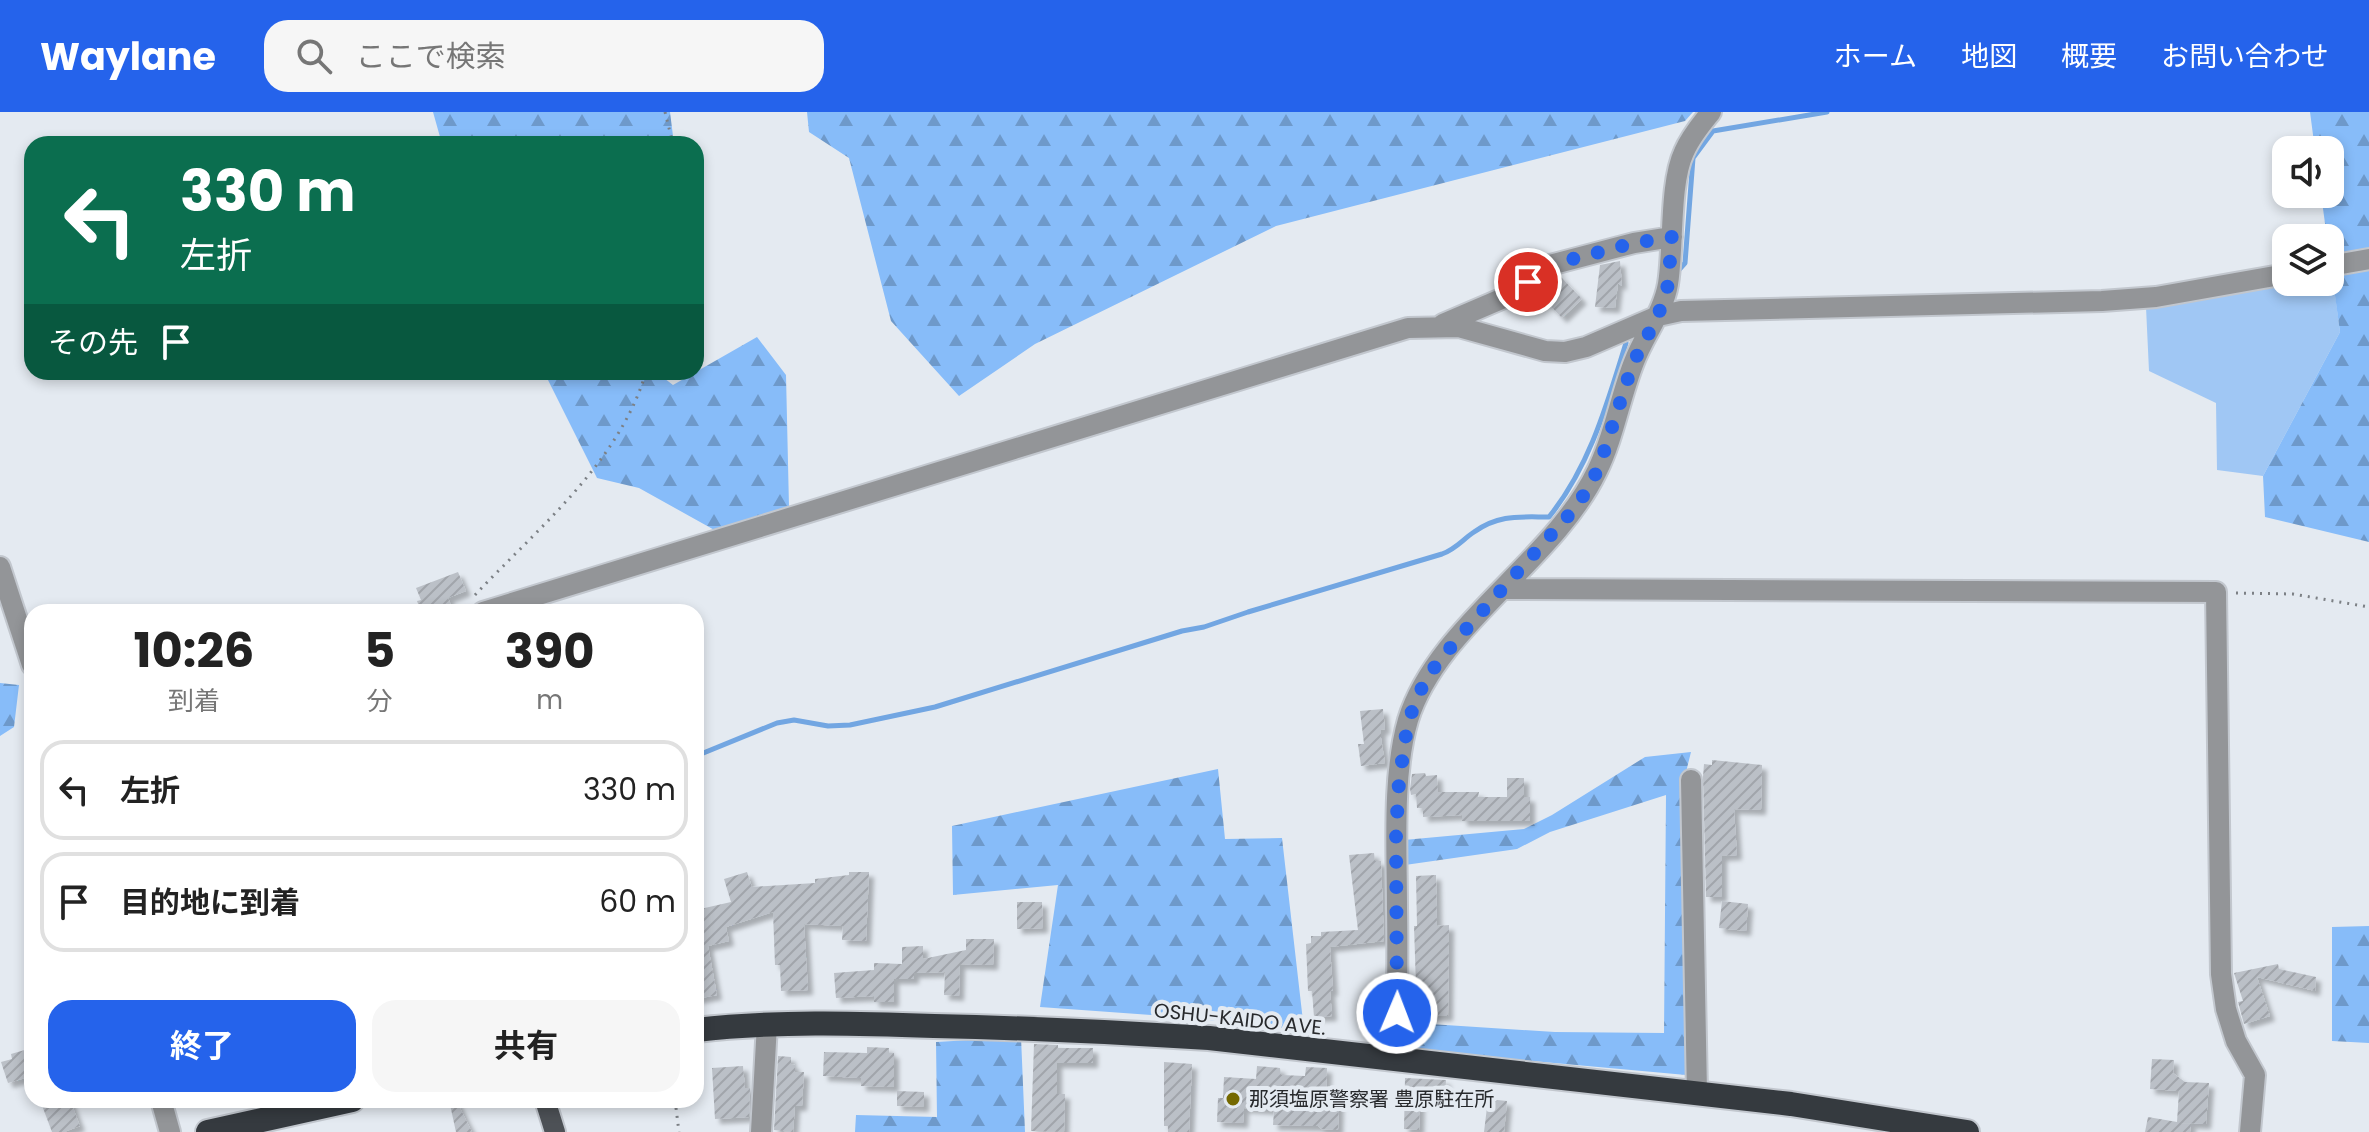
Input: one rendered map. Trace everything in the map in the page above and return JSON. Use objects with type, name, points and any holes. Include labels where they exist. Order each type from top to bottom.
[{"type":"highway","name":"OSHU-KAIDO AVE.","points":[[704,1029],[767,1024],[853,1023],[1209,1038],[1791,1104],[1967,1132]]},
{"type":"highway","points":[[208,1132],[316,1108]]},
{"type":"main road","points":[[548,1108],[555,1132]]},
{"type":"street","points":[[1396,1059],[1397,820],[1408,721],[1426,678],[1568,516],[1587,491],[1599,467],[1633,363],[1658,316],[1668,285],[1683,154],[1711,112]]},
{"type":"street","points":[[1439,326],[1501,301],[1550,265],[1634,243],[1672,237]]},
{"type":"street","points":[[2344,263],[2369,259]]},
{"type":"street","points":[[483,604],[1408,328],[1459,327],[1545,351],[1565,352],[1586,347],[1658,316],[1681,311],[2129,299],[2172,295],[2272,277]]},
{"type":"street","points":[[0,567],[24,640]]},
{"type":"street","points":[[1504,589],[2216,592],[2221,974],[2226,1009],[2236,1041],[2255,1075],[2250,1132]]},
{"type":"street","points":[[1691,780],[1697,1094]]},
{"type":"street","points":[[761,1132],[767,1024]]},
{"type":"street","points":[[163,1108],[170,1132]]},
{"type":"path","points":[[665,112],[671,136]]},
{"type":"path","points":[[478,604],[603,458],[644,380]]},
{"type":"path","points":[[2216,592],[2293,594],[2369,607]]},
{"type":"path","points":[[676,1108],[679,1132]]},
{"type":"shaded area","points":[[2272,288],[2272,296],[2335,296],[2340,332],[2263,476],[2217,470],[2216,403],[2149,371],[2146,307]]},
{"type":"green space","points":[[433,112],[670,112],[673,136],[440,136]]},
{"type":"green space","points":[[807,112],[1693,112],[1685,121],[1276,226],[1035,344],[959,396],[891,321],[849,158],[809,132]]},
{"type":"green space","points":[[2310,112],[2369,112],[2369,542],[2265,517],[2263,476],[2340,332],[2335,296],[2344,296],[2344,224],[2325,224],[2323,208],[2344,208],[2344,136],[2313,136]]},
{"type":"green space","points":[[757,337],[786,375],[789,507],[718,532],[639,488],[597,478],[548,380],[666,380],[673,385],[682,380],[704,380],[704,367]]},
{"type":"green space","points":[[0,683],[19,685],[14,727],[0,736]]},
{"type":"green space","points":[[1691,752],[1686,772],[1697,1076],[1412,1050],[1415,1023],[1555,1032],[1664,1033],[1666,795],[1550,832],[1517,849],[1405,865],[1404,840],[1524,829],[1645,757]]},
{"type":"green space","points":[[1218,769],[1225,839],[1282,838],[1304,1030],[1040,1007],[1058,885],[953,895],[952,826]]},
{"type":"green space","points":[[2369,926],[2369,1043],[2332,1041],[2332,927]]},
{"type":"green space","points":[[1021,1037],[1025,1132],[855,1132],[856,1115],[937,1117],[936,1042]]},
{"type":"building","points":[[1620,261],[1622,286],[1618,283],[1615,308],[1595,307],[1600,265]]},
{"type":"building","points":[[1560,276],[1582,299],[1562,318],[1537,292]]},
{"type":"building","points":[[458,572],[466,591],[448,598],[451,604],[418,604],[417,601],[421,600],[416,588]]},
{"type":"building","points":[[1383,709],[1385,729],[1381,730],[1381,738],[1385,763],[1361,766],[1358,744],[1364,744],[1360,711]]},
{"type":"building","points":[[1712,760],[1762,765],[1761,810],[1734,809],[1737,855],[1722,856],[1722,897],[1706,897],[1703,777],[1704,764],[1712,765]]},
{"type":"building","points":[[1425,773],[1426,776],[1437,775],[1438,792],[1479,792],[1478,797],[1507,797],[1507,778],[1524,778],[1524,797],[1530,797],[1530,821],[1462,821],[1462,815],[1423,817],[1423,808],[1417,808],[1416,794],[1411,795],[1410,789],[1412,774]]},
{"type":"building","points":[[1374,853],[1375,861],[1381,861],[1384,941],[1330,947],[1332,1016],[1314,1017],[1312,991],[1308,991],[1306,944],[1311,943],[1311,936],[1321,936],[1321,932],[1358,930],[1349,855]]},
{"type":"building","points":[[747,872],[752,887],[815,883],[815,879],[849,875],[849,872],[869,872],[866,941],[842,940],[843,926],[804,924],[808,990],[781,991],[780,965],[775,965],[773,912],[726,927],[729,941],[708,946],[717,995],[704,997],[704,908],[731,902],[724,879]]},
{"type":"building","points":[[1436,875],[1437,926],[1449,925],[1448,1016],[1417,1016],[1416,876]]},
{"type":"building","points":[[1722,901],[1748,904],[1746,931],[1719,928]]},
{"type":"building","points":[[1017,902],[1042,902],[1043,928],[1017,929]]},
{"type":"building","points":[[966,939],[994,939],[993,965],[960,964],[959,996],[944,995],[945,972],[914,973],[914,979],[894,979],[894,1002],[874,1002],[874,996],[836,998],[834,973],[874,970],[874,963],[902,964],[902,947],[923,946],[923,959],[966,950]]},
{"type":"building","points":[[2278,964],[2279,969],[2316,977],[2315,991],[2257,977],[2270,1016],[2244,1024],[2238,1002],[2243,1001],[2234,973]]},
{"type":"building","points":[[1034,1044],[1093,1048],[1093,1063],[1057,1063],[1057,1094],[1065,1094],[1064,1132],[1031,1131]]},
{"type":"building","points":[[867,1047],[889,1048],[889,1053],[894,1053],[894,1087],[861,1086],[861,1078],[823,1076],[824,1052],[867,1053]]},
{"type":"building","points":[[24,1050],[24,1078],[8,1083],[1,1062],[12,1059],[11,1054]]},
{"type":"building","points":[[778,1056],[791,1057],[795,1072],[804,1072],[802,1106],[795,1106],[793,1132],[774,1130]]},
{"type":"building","points":[[2152,1059],[2174,1060],[2173,1073],[2185,1082],[2209,1083],[2206,1124],[2180,1123],[2191,1124],[2190,1132],[2145,1132],[2148,1117],[2177,1122],[2179,1091],[2150,1089]]},
{"type":"building","points":[[1164,1062],[1192,1064],[1189,1132],[1168,1132],[1168,1126],[1164,1126]]},
{"type":"building","points":[[743,1066],[745,1088],[750,1088],[749,1117],[715,1119],[712,1068]]},
{"type":"building","points":[[1257,1066],[1280,1068],[1281,1075],[1305,1076],[1306,1067],[1327,1068],[1326,1093],[1336,1093],[1339,1097],[1338,1130],[1318,1126],[1273,1125],[1274,1110],[1244,1108],[1243,1123],[1217,1122],[1218,1098],[1223,1098],[1224,1077],[1256,1079]]},
{"type":"building","points":[[1405,1078],[1446,1080],[1445,1098],[1420,1098],[1419,1130],[1404,1129]]},
{"type":"building","points":[[897,1091],[924,1092],[924,1107],[897,1106]]},
{"type":"building","points":[[1488,1099],[1507,1101],[1504,1132],[1484,1132]]},
{"type":"building","points":[[43,1108],[73,1108],[80,1126],[64,1132],[52,1132]]},
{"type":"building","points":[[451,1108],[460,1108],[472,1132],[456,1132]]},
{"type":"waterway","points":[[1677,272],[1685,263],[1693,158],[1713,131],[1827,112]]},
{"type":"waterway","points":[[704,753],[777,723],[794,720],[828,726],[850,725],[935,707],[1442,554],[1492,522],[1510,518],[1549,517],[1586,456],[1626,343]]},
{"type":"place","name":"那須塩原警察署 豊原駐在所","points":[[1233,1099]]},
{"type":"route","points":[[1397,1013],[1396,832],[1408,721],[1426,678],[1587,491],[1599,467],[1633,363],[1658,316],[1668,285],[1672,237],[1634,243],[1550,265],[1528,282]]}]
